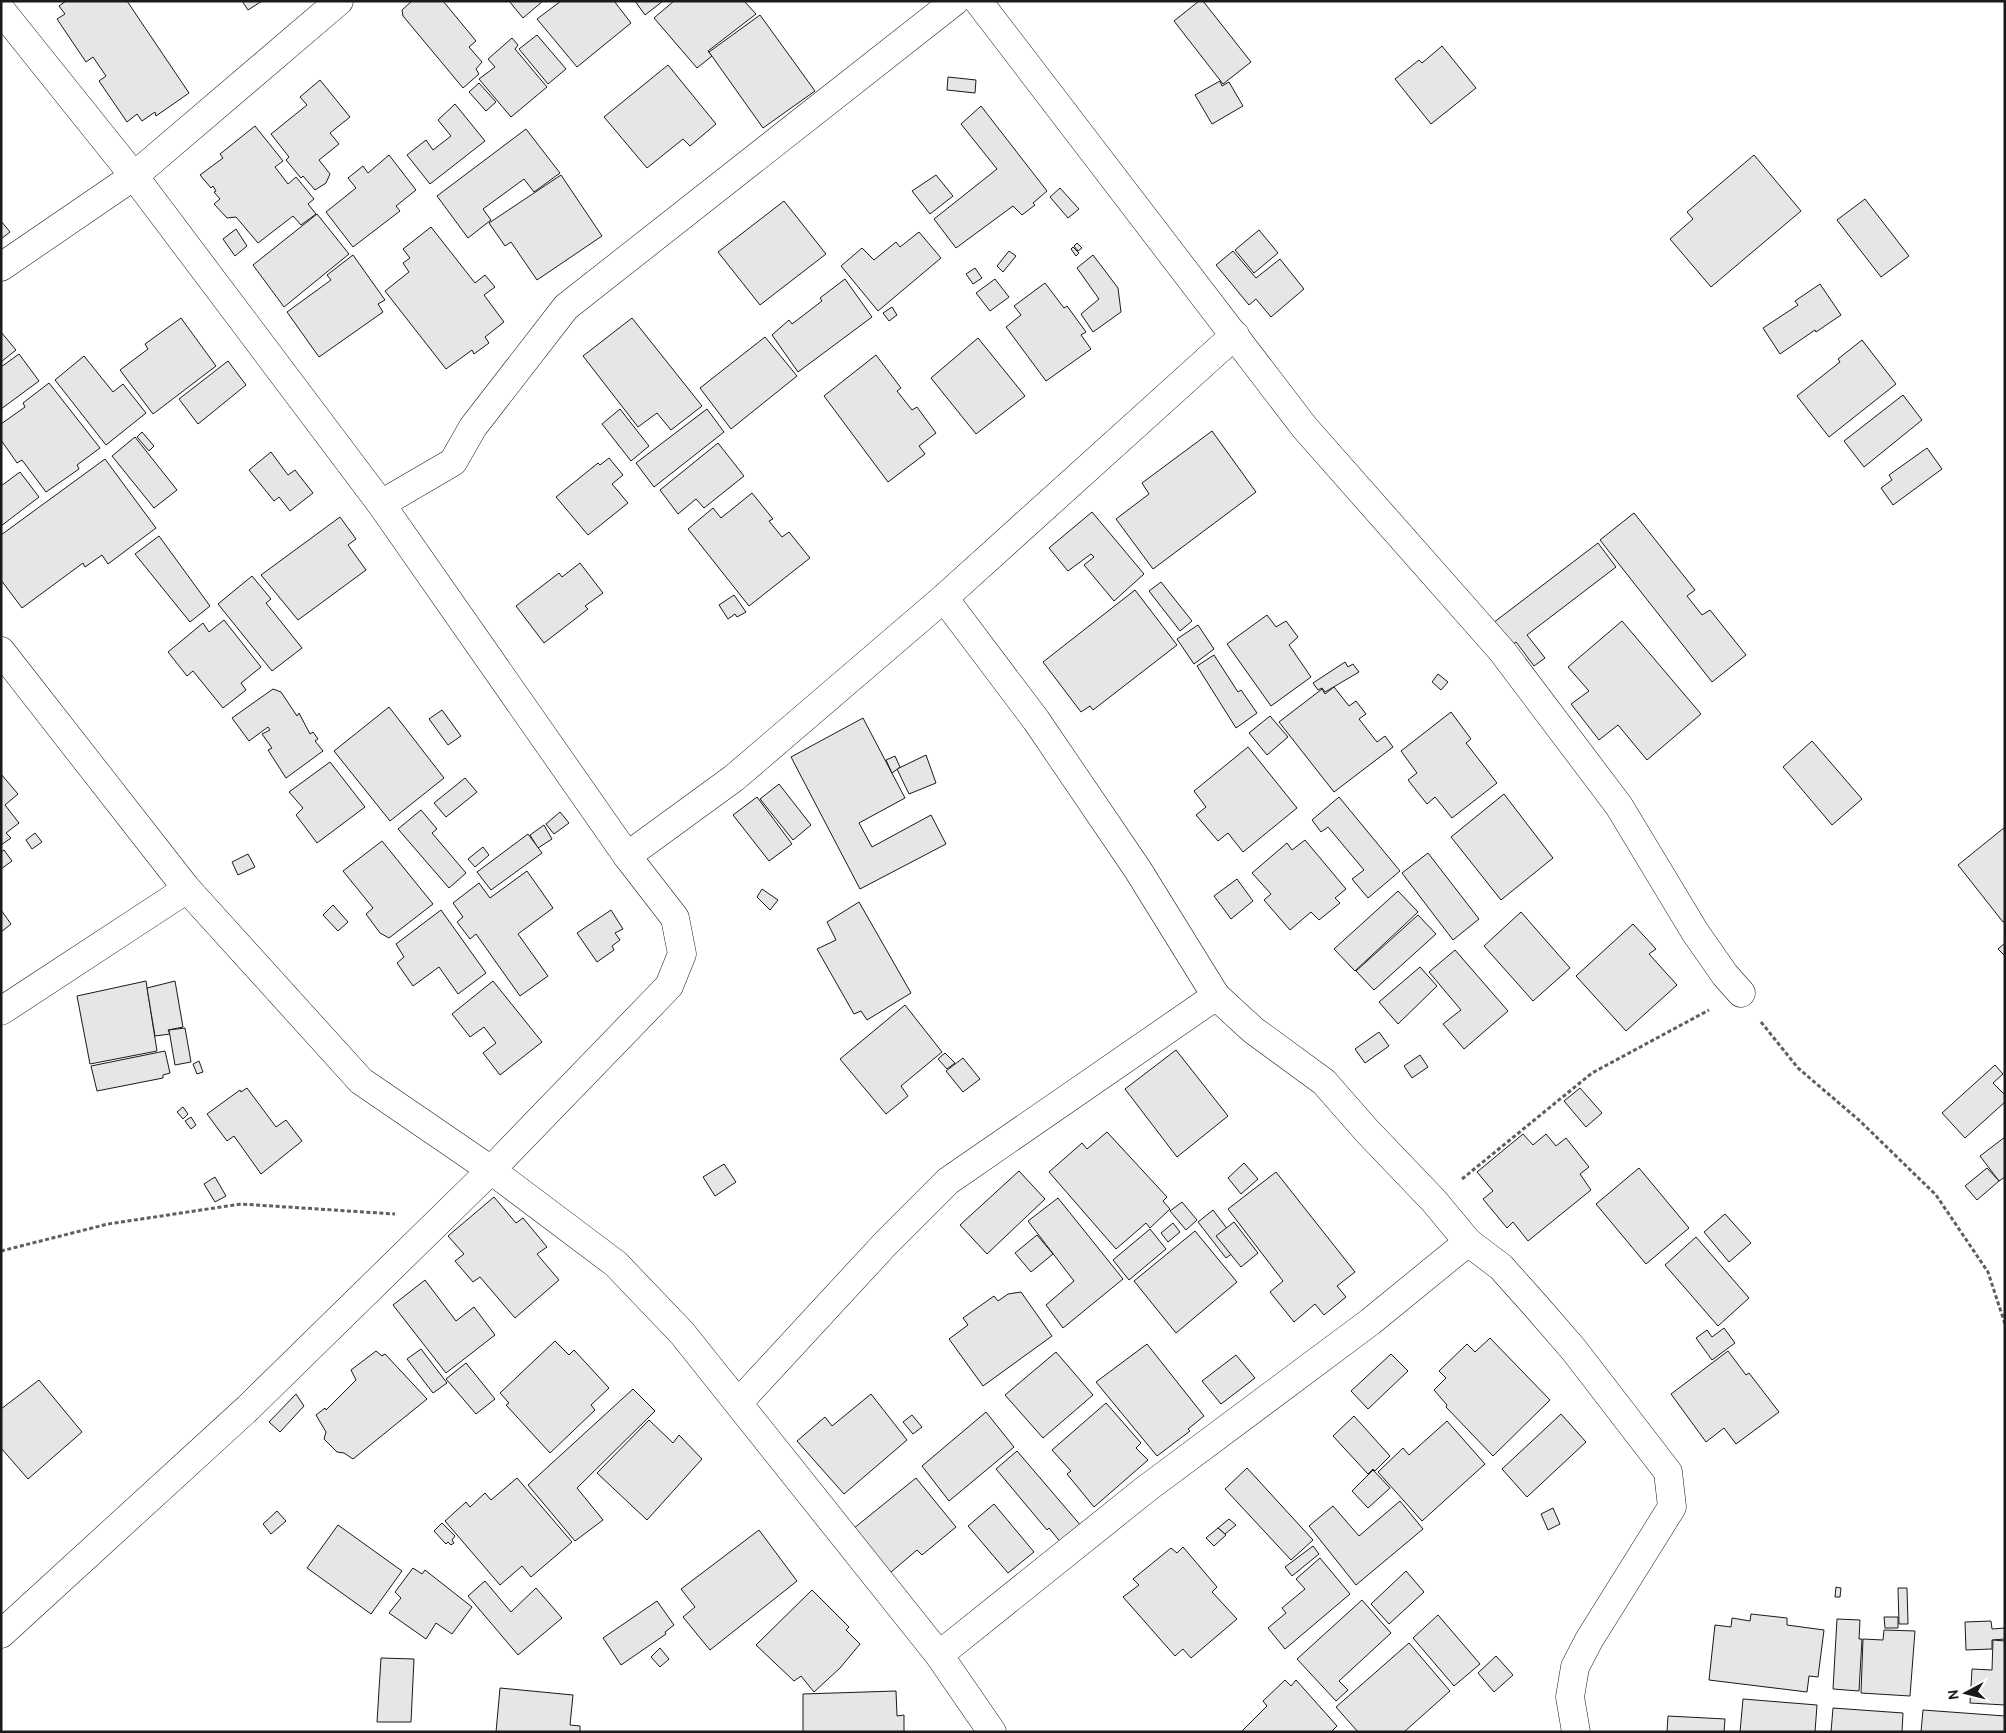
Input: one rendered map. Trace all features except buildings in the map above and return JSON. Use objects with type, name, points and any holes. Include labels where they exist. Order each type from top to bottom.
[{"type":"street","points":[[1,267],[134,176],[339,1]]},
{"type":"street","points":[[381,504],[453,462],[473,427],[566,307],[955,1]]},
{"type":"street","points":[[978,1],[1305,428],[1502,650],[1619,806],[1695,932],[1741,993]]},
{"type":"street","points":[[1,10],[134,176],[381,504],[627,856],[675,918],[682,954],[669,986],[440,1221],[248,1408],[1,1634]]},
{"type":"street","points":[[627,856],[734,778],[944,598],[1235,335]]},
{"type":"street","points":[[944,598],[1036,720],[1138,870],[1216,996],[1253,1030],[1324,1082],[1367,1132],[1434,1201],[1468,1242],[1501,1267],[1561,1335],[1668,1472],[1672,1507],[1589,1640],[1575,1667],[1570,1697],[1576,1732]]},
{"type":"street","points":[[1,651],[187,889],[361,1081],[491,1170],[616,1264],[682,1333],[739,1402],[806,1490],[939,1655],[992,1732]]},
{"type":"street","points":[[1,1011],[187,889]]},
{"type":"street","points":[[739,1402],[886,1243],[948,1181],[1216,996]]},
{"type":"street","points":[[939,1655],[1146,1489],[1370,1322],[1468,1242]]},
{"type":"path","points":[[1434,1201],[1592,1073],[1741,993],[1775,1042],[1798,1068],[1860,1121],[1936,1195],[1988,1272],[2005,1324]]},
{"type":"path","points":[[1,1251],[108,1224],[241,1204],[386,1212],[440,1221]]}]
